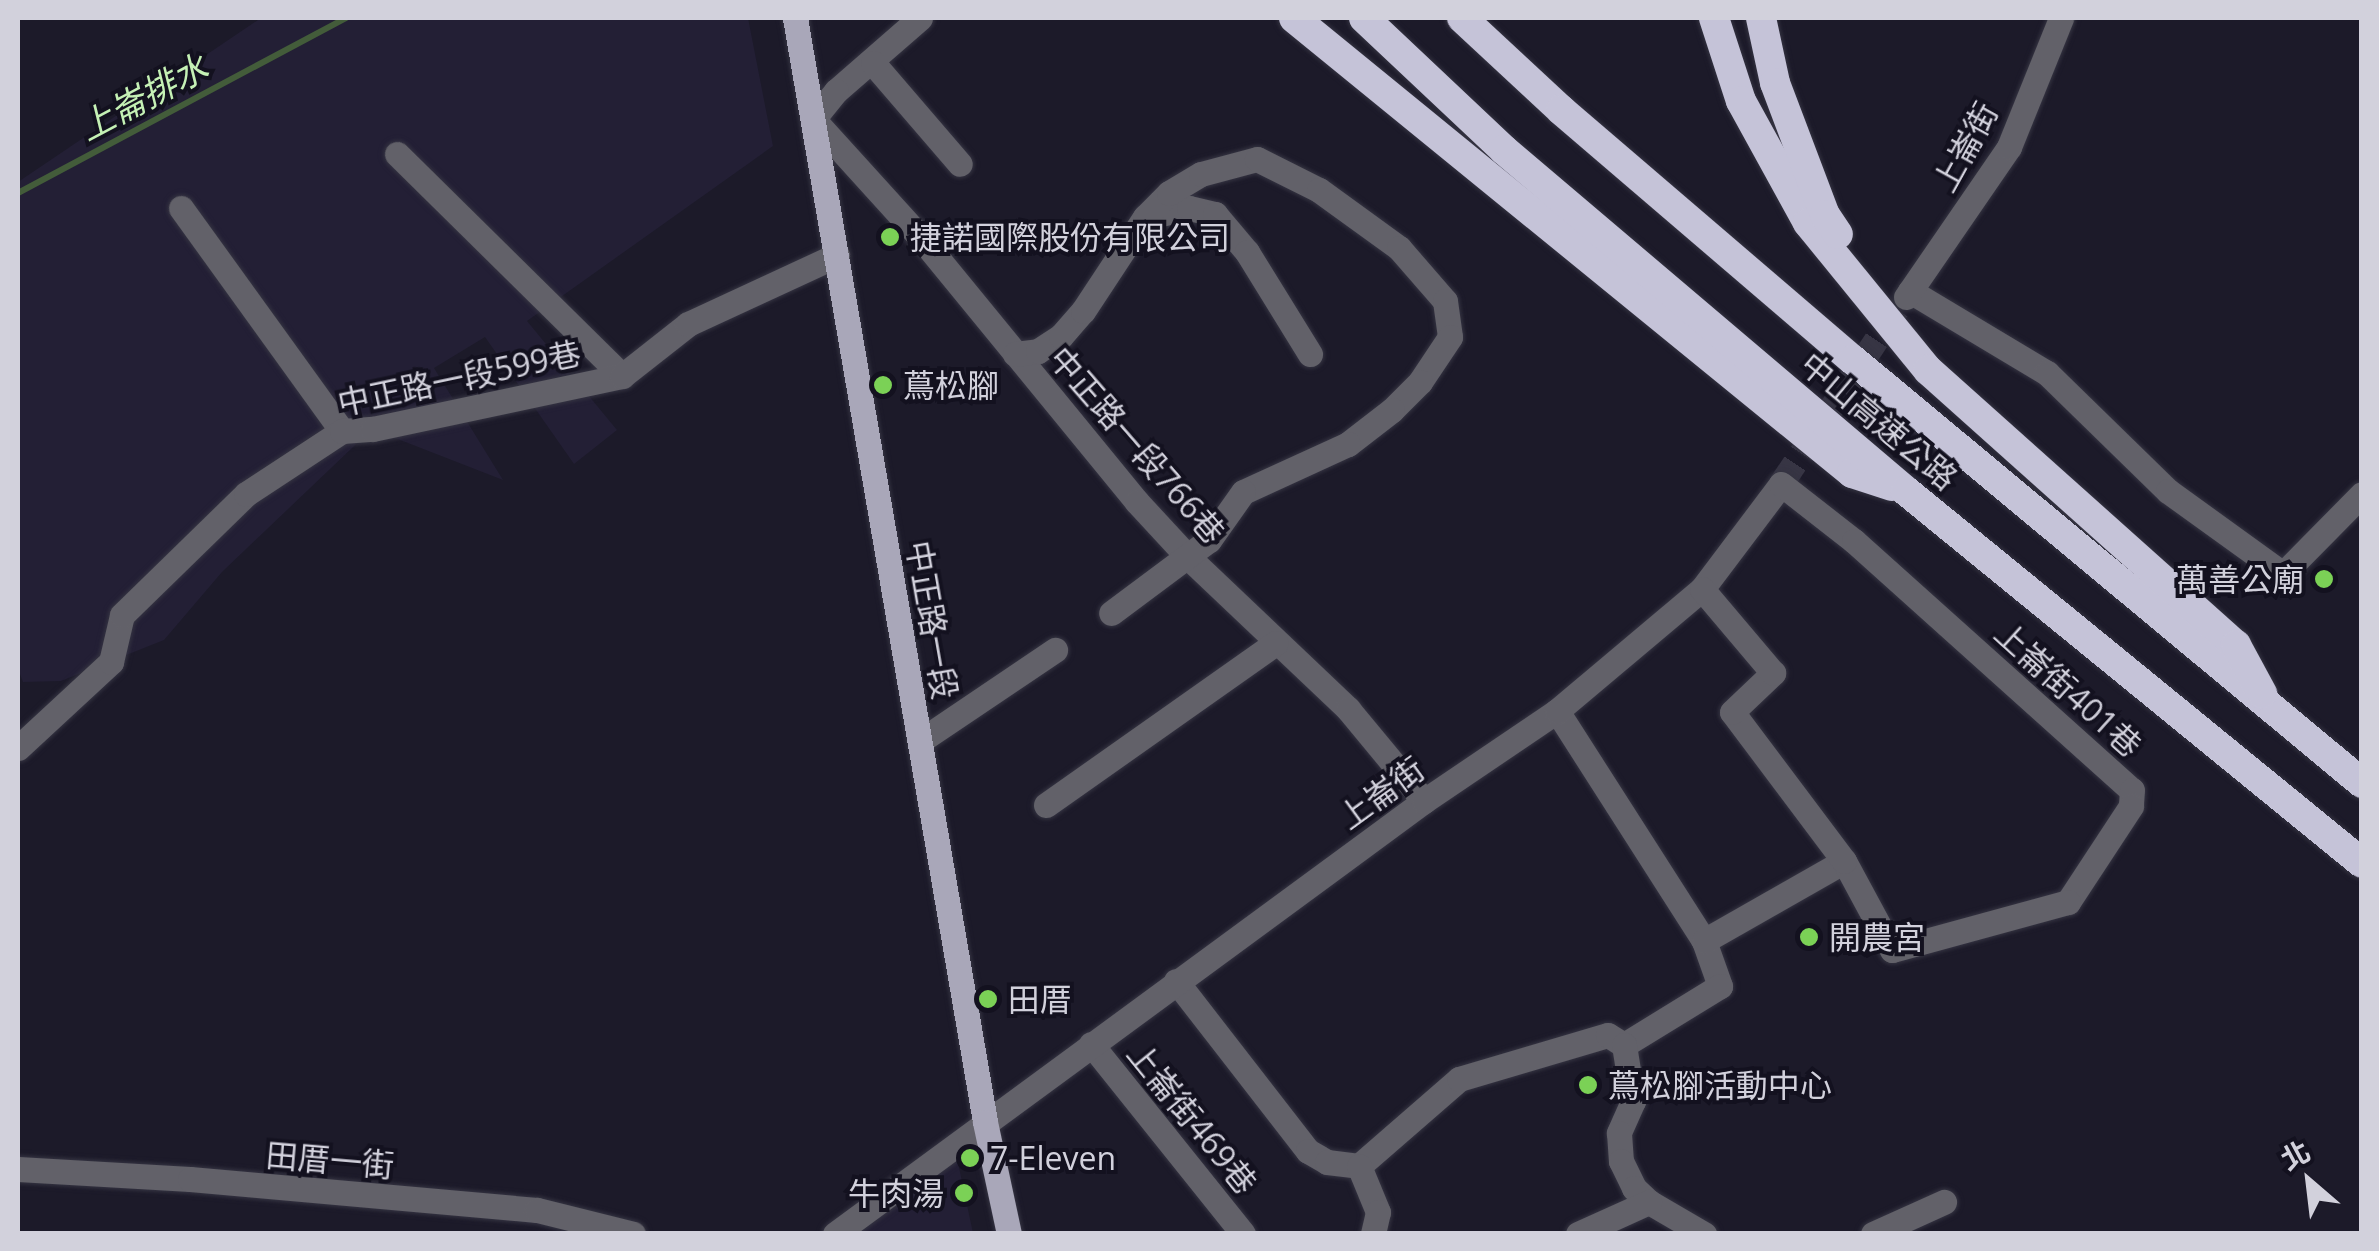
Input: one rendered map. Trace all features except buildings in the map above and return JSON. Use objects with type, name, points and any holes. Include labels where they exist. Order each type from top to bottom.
[{"type":"highway","points":[[1294,18],[1852,473],[1906,491]]},
{"type":"highway","name":"中山高速公路","points":[[1364,18],[1504,150],[1906,491],[2362,863]]},
{"type":"highway","name":"中山高速公路","points":[[1462,18],[1561,110],[1852,360],[2362,783]]},
{"type":"highway","points":[[1714,18],[1741,101],[1808,223],[1928,370],[2236,645],[2270,709]]},
{"type":"highway","points":[[1760,18],[1774,83],[1825,215],[1928,370]]},
{"type":"main road","name":"中正路一段","points":[[795,18],[985,1122],[1009,1234]]},
{"type":"street","points":[[813,119],[836,91],[873,63],[920,18]]},
{"type":"street","name":"上崙街","points":[[2061,18],[2009,147],[1908,294],[2046,372],[2168,491],[2283,574],[2362,494]]},
{"type":"street","points":[[873,63],[960,164]]},
{"type":"street","name":"中正路一段766巷","points":[[813,119],[921,238],[1188,557],[1348,709],[1424,801]]},
{"type":"street","points":[[397,154],[622,376]]},
{"type":"street","points":[[1015,354],[1038,351],[1060,336],[1083,311],[1145,218],[1169,194],[1201,174],[1257,159],[1319,190],[1399,248],[1445,301],[1450,337],[1420,382],[1392,410],[1348,444],[1243,492],[1209,540],[1112,613]]},
{"type":"street","points":[[181,208],[342,431]]},
{"type":"street","points":[[1145,218],[1190,208],[1214,214],[1247,252],[1310,354]]},
{"type":"street","name":"中正路一段599巷","points":[[18,748],[110,662],[122,615],[246,494],[342,431],[622,376],[688,324],[837,255]]},
{"type":"street","name":"上崙街","points":[[836,1234],[1424,801],[1557,711],[1702,589],[1781,484]]},
{"type":"street","name":"上崙街401巷","points":[[1702,589],[1773,673],[1732,712],[1844,860],[1892,950],[2068,902],[2130,806],[2132,790],[1854,541],[1781,484]]},
{"type":"street","points":[[1046,805],[1276,642]]},
{"type":"street","points":[[920,741],[1055,650]]},
{"type":"street","points":[[1557,711],[1704,942],[1720,986],[1624,1045]]},
{"type":"street","points":[[1704,942],[1844,860]]},
{"type":"street","points":[[1176,981],[1308,1151],[1328,1162],[1358,1166],[1459,1079],[1608,1034],[1624,1045],[1633,1101],[1619,1133],[1620,1162],[1634,1188],[1650,1202],[1704,1234]]},
{"type":"street","name":"上崙街469巷","points":[[1091,1044],[1242,1234]]},
{"type":"street","points":[[1358,1166],[1378,1212],[1373,1234]]},
{"type":"street","name":"田厝一街","points":[[18,1170],[190,1178],[538,1210],[633,1234]]},
{"type":"street","points":[[1578,1234],[1650,1202]]},
{"type":"street","points":[[1878,1233],[1944,1202]]},
{"type":"shaded area","points":[[261,18],[748,18],[773,146],[527,321],[617,430],[574,464],[485,337],[434,368],[503,480],[372,429],[222,572],[164,640],[61,681],[23,682],[18,669],[18,182]]},
{"type":"shaded area","points":[[957,1158],[973,1233],[852,1233]]},
{"type":"waterway","name":"上崙排水","points":[[18,193],[346,18]]},
{"type":"tunnel","points":[[1781,484],[1897,309]]},
{"type":"place","name":"捷諾國際股份有限公司","points":[[890,237]]},
{"type":"place","name":"蔦松腳","points":[[883,385]]},
{"type":"place","name":"萬善公廟","points":[[2324,579]]},
{"type":"place","name":"開農宮","points":[[1809,937]]},
{"type":"place","name":"田厝","points":[[988,999]]},
{"type":"place","name":"蔦松腳活動中心","points":[[1588,1085]]},
{"type":"place","name":"7-Eleven","points":[[970,1158]]},
{"type":"place","name":"牛肉湯","points":[[964,1193]]}]
